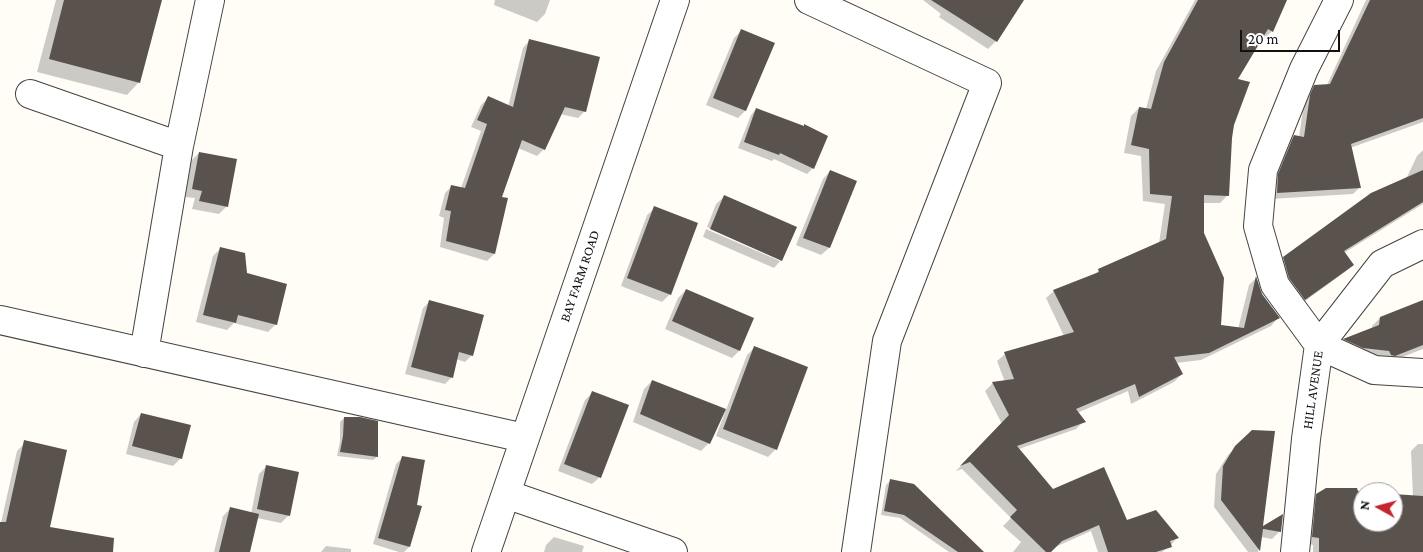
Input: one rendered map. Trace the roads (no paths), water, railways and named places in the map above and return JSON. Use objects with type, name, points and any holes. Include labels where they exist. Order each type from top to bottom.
[{"type":"street","points":[[144,353],[179,146],[210,0]]},
{"type":"street","name":"BAY FARM ROAD","points":[[486,552],[675,0]]},
{"type":"street","points":[[809,0],[987,83],[887,341],[856,552]]},
{"type":"street","points":[[1340,0],[1304,69],[1264,170],[1258,226],[1275,285],[1319,345],[1374,370],[1423,373]]},
{"type":"street","points":[[30,94],[179,146]]},
{"type":"street","name":"HILL AVENUE","points":[[1295,552],[1306,439],[1319,345],[1382,264],[1423,244]]},
{"type":"street","points":[[0,320],[524,438]]},
{"type":"street","points":[[506,494],[673,552]]}]
